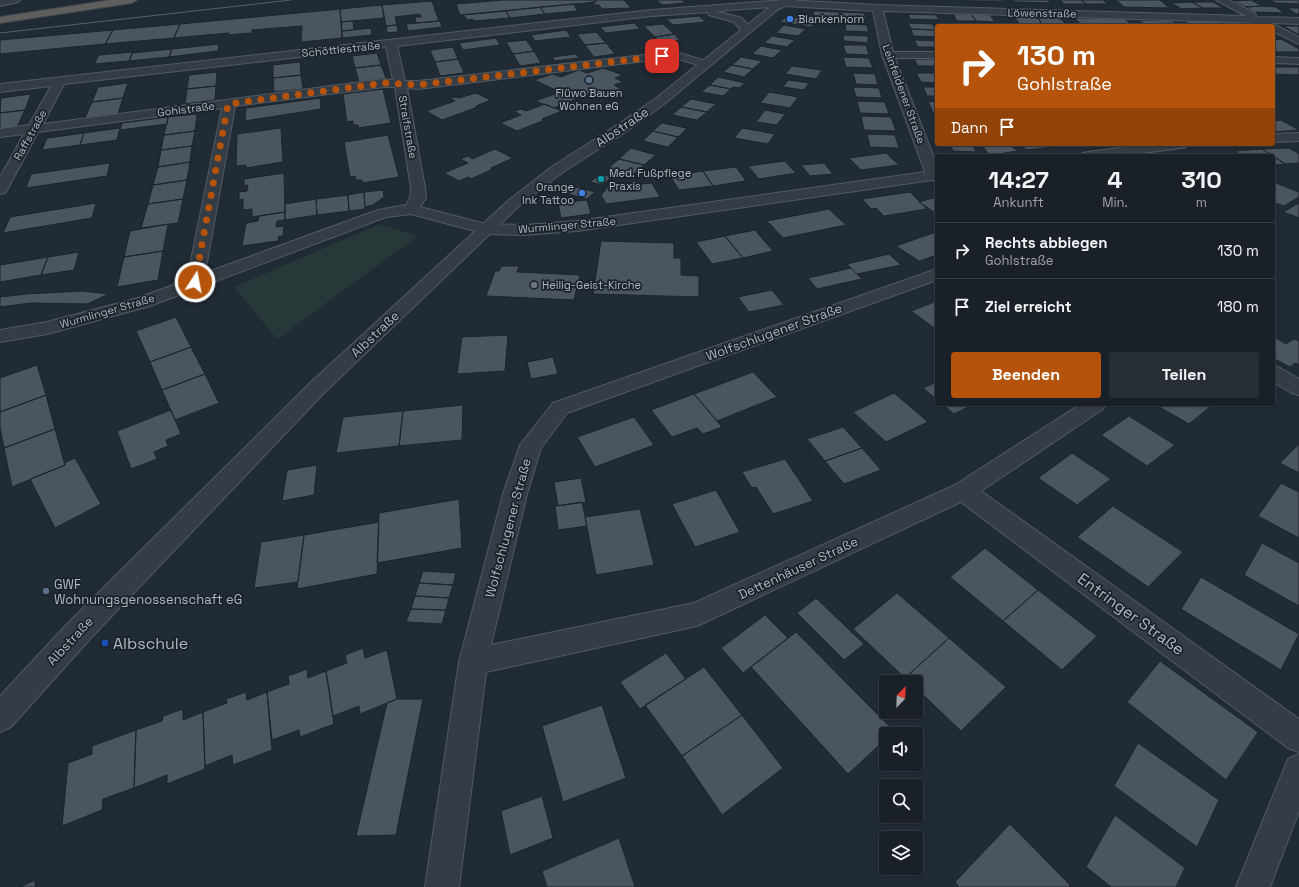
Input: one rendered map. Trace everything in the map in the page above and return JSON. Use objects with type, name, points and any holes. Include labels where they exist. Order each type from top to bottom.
[{"type":"highway","points":[[0,11],[66,0]]},
{"type":"highway","points":[[0,20],[132,0]]},
{"type":"street","points":[[0,3],[15,0]]},
{"type":"street","points":[[1221,0],[1268,24]]},
{"type":"street","name":"Löwenstraße","points":[[788,2],[877,8],[1299,20]]},
{"type":"street","name":"Schöttlestraße","points":[[0,88],[60,80],[683,11],[788,2]]},
{"type":"street","name":"Albstraße","points":[[0,717],[79,631],[316,389],[514,203],[558,168],[648,110],[774,8],[788,2]]},
{"type":"street","name":"Leinfeldener Straße","points":[[877,8],[888,55],[935,173]]},
{"type":"street","name":"Schöttlestraße","points":[[683,11],[709,12],[731,17],[738,20],[747,30]]},
{"type":"street","points":[[1275,28],[1299,41]]},
{"type":"street","name":"Straifstraße","points":[[391,43],[400,83],[418,188],[418,198],[411,210]]},
{"type":"street","points":[[888,55],[935,55]]},
{"type":"street","name":"Gohlstraße","points":[[0,133],[384,83],[418,85],[662,56],[679,56],[705,64]]},
{"type":"street","points":[[1275,60],[1299,61]]},
{"type":"street","name":"Raffstraße","points":[[0,190],[60,80]]},
{"type":"street","points":[[195,282],[228,104]]},
{"type":"street","points":[[1275,138],[1299,137]]},
{"type":"street","points":[[1104,154],[1166,146]]},
{"type":"street","name":"Wurmlinger Straße","points":[[0,336],[47,328],[144,302],[383,213],[411,210],[486,229],[524,230],[577,226],[935,176]]},
{"type":"street","name":"Wolfschlugener Straße","points":[[442,887],[473,662],[516,494],[531,445],[560,408],[935,275]]},
{"type":"street","points":[[1275,374],[1299,388]]},
{"type":"street","name":"Dettenhäuser Straße","points":[[473,662],[697,614],[963,492],[1093,406]]},
{"type":"street","name":"Entringer Straße","points":[[963,492],[1299,737]]},
{"type":"street","points":[[1253,887],[1299,770]]},
{"type":"green space","points":[[380,224],[418,236],[277,339],[234,287]]},
{"type":"building","points":[[503,0],[595,0],[596,2],[460,15],[456,4]]},
{"type":"building","points":[[595,0],[624,0],[631,8],[602,9],[599,5],[595,5],[592,2],[596,2]]},
{"type":"building","points":[[655,0],[682,0],[685,3],[663,5]]},
{"type":"building","points":[[966,0],[1001,0],[1003,2],[967,1]]},
{"type":"building","points":[[1012,0],[1048,0],[1051,3],[1014,2]]},
{"type":"building","points":[[1060,0],[1081,0],[1086,4],[1064,4]]},
{"type":"building","points":[[1081,0],[1103,0],[1108,4],[1086,4]]},
{"type":"building","points":[[1116,0],[1160,0],[1169,8],[1124,7]]},
{"type":"building","points":[[1251,0],[1262,6],[1246,7],[1232,1]]},
{"type":"building","points":[[1271,0],[1299,0],[1299,4],[1275,3]]},
{"type":"building","points":[[432,1],[439,21],[416,23],[415,17],[421,17],[420,14],[395,17],[397,25],[386,26],[382,5]]},
{"type":"building","points":[[1192,2],[1213,2],[1224,8],[1203,8]]},
{"type":"building","points":[[1192,2],[1203,8],[1182,9],[1171,3]]},
{"type":"building","points":[[573,4],[578,11],[545,14],[540,7]]},
{"type":"building","points":[[382,5],[384,18],[341,22],[340,9]]},
{"type":"building","points":[[540,7],[545,14],[510,18],[506,11]]},
{"type":"building","points":[[1246,7],[1276,7],[1284,13],[1254,12]]},
{"type":"building","points":[[1288,8],[1299,8],[1299,14],[1296,14]]},
{"type":"building","points":[[340,9],[342,38],[301,42],[302,26],[252,30],[252,33],[228,35],[229,33],[174,38],[180,24]]},
{"type":"building","points":[[506,11],[510,18],[474,21],[473,19],[468,20],[463,15]]},
{"type":"building","points":[[813,11],[838,12],[840,17],[814,16]]},
{"type":"building","points":[[838,12],[864,13],[866,18],[840,17]]},
{"type":"building","points":[[908,14],[936,15],[939,20],[910,19]]},
{"type":"building","points":[[953,14],[971,14],[976,21],[957,21]]},
{"type":"building","points":[[971,14],[990,15],[995,22],[976,21]]},
{"type":"building","points":[[699,16],[706,22],[673,25],[666,19]]},
{"type":"building","points":[[787,16],[817,21],[811,27],[780,22]]},
{"type":"building","points":[[1013,16],[1036,16],[1042,24],[1020,24]]},
{"type":"building","points":[[1036,16],[1059,17],[1066,24],[1042,24]]},
{"type":"building","points":[[1074,18],[1125,19],[1131,24],[1081,24]]},
{"type":"building","points":[[1139,20],[1173,21],[1177,24],[1144,24]]},
{"type":"building","points":[[1184,20],[1219,21],[1223,24],[1189,24]]},
{"type":"building","points":[[353,21],[354,30],[342,31],[341,22]]},
{"type":"building","points":[[440,21],[442,27],[408,31],[406,24]]},
{"type":"building","points":[[1252,21],[1257,24],[1232,24],[1228,22]]},
{"type":"building","points":[[634,23],[640,29],[606,33],[600,27]]},
{"type":"building","points":[[908,23],[933,24],[935,30],[911,29]]},
{"type":"building","points":[[180,24],[174,38],[105,44],[113,30]]},
{"type":"building","points":[[663,24],[674,34],[655,37],[644,26]]},
{"type":"building","points":[[845,24],[867,25],[869,32],[846,31]]},
{"type":"building","points":[[397,25],[398,32],[387,33],[386,26]]},
{"type":"building","points":[[784,25],[806,29],[798,36],[776,33]]},
{"type":"building","points":[[1283,26],[1299,26],[1299,34],[1297,34]]},
{"type":"building","points":[[371,28],[372,35],[342,38],[342,31]]},
{"type":"building","points":[[911,29],[935,30],[935,37],[913,36]]},
{"type":"building","points":[[113,30],[105,44],[0,54],[0,40]]},
{"type":"building","points":[[566,30],[571,37],[535,41],[531,35]]},
{"type":"building","points":[[596,32],[606,43],[585,45],[577,34]]},
{"type":"building","points":[[674,34],[680,40],[665,42],[669,46],[650,48],[644,42],[659,41],[655,37]]},
{"type":"building","points":[[843,35],[868,36],[868,43],[844,41]]},
{"type":"building","points":[[772,36],[795,40],[787,47],[764,43]]},
{"type":"building","points":[[496,38],[500,45],[463,50],[459,43]]},
{"type":"building","points":[[1281,39],[1299,49],[1299,52],[1278,52],[1275,50],[1275,40]]},
{"type":"building","points":[[526,40],[534,51],[513,54],[506,42]]},
{"type":"building","points":[[914,40],[935,41],[935,47],[918,47]]},
{"type":"building","points":[[606,43],[615,54],[594,57],[585,45]]},
{"type":"building","points":[[219,44],[218,51],[169,57],[172,49]]},
{"type":"building","points":[[843,45],[866,45],[869,55],[846,54]]},
{"type":"building","points":[[761,46],[782,50],[773,58],[752,54]]},
{"type":"building","points":[[453,47],[458,59],[435,62],[430,50]]},
{"type":"building","points":[[172,49],[169,57],[129,61],[132,53]]},
{"type":"building","points":[[534,51],[541,63],[520,66],[513,54]]},
{"type":"building","points":[[133,52],[129,61],[94,64],[99,55]]},
{"type":"building","points":[[377,53],[381,65],[355,68],[352,56]]},
{"type":"building","points":[[576,54],[579,58],[555,61],[552,57]]},
{"type":"building","points":[[741,57],[762,61],[753,69],[732,65]]},
{"type":"building","points":[[843,57],[869,58],[873,68],[846,67]]},
{"type":"building","points":[[458,59],[464,73],[440,76],[435,62]]},
{"type":"building","points":[[914,59],[935,59],[935,66],[918,66]]},
{"type":"building","points":[[300,62],[301,75],[273,78],[273,65]]},
{"type":"building","points":[[381,65],[386,78],[359,82],[355,68]]},
{"type":"building","points":[[732,65],[753,69],[744,77],[723,72]]},
{"type":"building","points":[[792,66],[822,70],[816,79],[785,74]]},
{"type":"building","points":[[1275,67],[1299,67],[1299,75],[1275,74]]},
{"type":"building","points":[[603,68],[623,75],[615,78],[623,82],[614,85],[621,89],[598,97],[589,94],[554,108],[535,101],[560,92],[534,80],[553,74],[561,77],[579,70],[587,73]]},
{"type":"building","points":[[217,72],[216,86],[187,89],[189,75]]},
{"type":"building","points":[[853,73],[875,74],[878,85],[856,84]]},
{"type":"building","points":[[916,73],[935,73],[935,83],[921,82]]},
{"type":"building","points":[[301,75],[303,89],[274,92],[273,78]]},
{"type":"building","points":[[718,77],[745,83],[739,88],[733,87],[731,89],[710,85]]},
{"type":"building","points":[[788,80],[809,83],[804,90],[783,87]]},
{"type":"building","points":[[128,83],[123,98],[92,102],[98,87]]},
{"type":"building","points":[[710,85],[731,89],[723,96],[701,92]]},
{"type":"building","points":[[216,86],[215,100],[185,104],[187,89]]},
{"type":"building","points":[[853,87],[879,88],[882,98],[856,97]]},
{"type":"building","points":[[923,87],[935,87],[935,96],[927,96]]},
{"type":"building","points":[[383,89],[391,123],[358,128],[358,125],[353,125],[353,121],[347,122],[343,94]]},
{"type":"building","points":[[769,92],[798,97],[790,108],[760,103]]},
{"type":"building","points":[[476,93],[491,100],[476,106],[478,107],[442,120],[426,111],[455,101],[450,98],[459,98]]},
{"type":"building","points":[[31,94],[25,110],[0,113],[1,98]]},
{"type":"building","points":[[123,98],[118,114],[85,118],[92,102]]},
{"type":"building","points":[[320,98],[321,109],[245,121],[246,108]]},
{"type":"building","points":[[691,99],[716,104],[707,112],[681,107]]},
{"type":"building","points":[[857,101],[885,102],[889,114],[860,113]]},
{"type":"building","points":[[928,101],[935,102],[935,113],[933,113]]},
{"type":"building","points":[[545,104],[562,111],[542,119],[545,120],[517,131],[500,123],[521,115],[514,111],[521,109],[526,111]]},
{"type":"building","points":[[681,107],[707,112],[697,120],[672,115]]},
{"type":"building","points":[[25,110],[17,127],[0,129],[0,113]]},
{"type":"building","points":[[765,110],[785,114],[777,125],[756,122]]},
{"type":"building","points":[[197,114],[195,131],[164,135],[168,117]]},
{"type":"building","points":[[861,116],[891,117],[896,131],[864,130]]},
{"type":"building","points":[[168,117],[167,124],[120,130],[122,123]]},
{"type":"building","points":[[1281,120],[1299,130],[1275,132],[1275,121]]},
{"type":"building","points":[[662,123],[687,128],[678,137],[653,131]]},
{"type":"building","points":[[120,128],[117,140],[80,145],[84,133]]},
{"type":"building","points":[[281,128],[283,162],[246,168],[246,165],[236,166],[237,134]]},
{"type":"building","points":[[742,128],[775,134],[768,144],[734,138]]},
{"type":"building","points":[[195,131],[192,146],[161,150],[164,135]]},
{"type":"building","points":[[653,131],[678,137],[668,147],[643,141]]},
{"type":"building","points":[[84,133],[80,145],[42,150],[47,138]]},
{"type":"building","points":[[867,134],[895,135],[899,148],[870,147]]},
{"type":"building","points":[[388,135],[399,177],[363,183],[362,180],[356,180],[355,176],[350,177],[344,142]]},
{"type":"building","points":[[192,146],[190,162],[158,167],[161,150]]},
{"type":"building","points":[[951,146],[973,146],[976,152],[953,151]]},
{"type":"building","points":[[983,146],[1011,146],[1018,151],[990,154]]},
{"type":"building","points":[[1022,146],[1054,147],[1027,150]]},
{"type":"building","points":[[631,148],[656,155],[644,165],[619,159]]},
{"type":"building","points":[[1289,148],[1299,154],[1299,163],[1285,164],[1275,157],[1275,154],[1270,154],[1262,149]]},
{"type":"building","points":[[495,149],[513,158],[471,179],[468,177],[459,181],[444,173],[468,163],[460,159],[468,156],[472,159]]},
{"type":"building","points":[[1262,149],[1270,154],[1240,154],[1235,151]]},
{"type":"building","points":[[886,153],[899,165],[861,170],[849,158]]},
{"type":"building","points":[[1275,157],[1285,164],[1275,165]]},
{"type":"building","points":[[619,159],[644,165],[631,176],[606,170]]},
{"type":"building","points":[[785,161],[796,173],[759,179],[748,166]]},
{"type":"building","points":[[190,162],[187,180],[153,185],[158,167]]},
{"type":"building","points":[[110,163],[107,176],[26,188],[31,174]]},
{"type":"building","points":[[824,163],[833,174],[810,176],[801,165]]},
{"type":"building","points":[[736,167],[746,181],[713,186],[703,171]]},
{"type":"building","points":[[703,171],[713,186],[679,190],[670,176]]},
{"type":"building","points":[[284,173],[285,212],[252,217],[252,209],[243,210],[243,199],[239,200],[239,192],[247,191],[248,185],[244,186],[244,179]]},
{"type":"building","name":"Med. Fußpflege Praxis","points":[[600,174],[612,177],[602,185],[590,182]]},
{"type":"building","points":[[187,180],[183,199],[148,204],[153,185]]},
{"type":"building","points":[[652,183],[660,197],[606,204],[601,195],[608,187]]},
{"type":"building","points":[[1275,183],[1299,192],[1299,197],[1284,206],[1275,203]]},
{"type":"building","name":"Orange Ink Tattoo","points":[[577,187],[595,192],[587,199],[568,194]]},
{"type":"building","points":[[383,190],[384,197],[373,205],[365,207],[364,192]]},
{"type":"building","points":[[364,192],[365,209],[349,211],[348,195]]},
{"type":"building","points":[[910,192],[927,209],[884,216],[876,208],[871,209],[862,199]]},
{"type":"building","points":[[348,195],[349,211],[317,215],[316,199]]},
{"type":"building","points":[[933,198],[935,199],[935,213],[919,202]]},
{"type":"building","points":[[183,199],[178,223],[141,228],[148,204]]},
{"type":"building","points":[[316,199],[317,215],[285,220],[285,204]]},
{"type":"building","points":[[587,200],[591,214],[561,218],[558,203]]},
{"type":"building","points":[[96,203],[92,218],[3,233],[10,217]]},
{"type":"building","points":[[1299,203],[1299,218],[1283,212]]},
{"type":"building","points":[[829,209],[846,225],[783,238],[767,221]]},
{"type":"building","points":[[285,212],[285,220],[277,221],[276,227],[284,226],[283,236],[279,236],[278,241],[242,246],[246,223],[258,221],[259,216]]},
{"type":"building","points":[[168,224],[163,251],[124,257],[130,231]]},
{"type":"building","points":[[755,230],[773,251],[743,258],[725,236]]},
{"type":"building","points":[[933,233],[935,234],[935,256],[919,261],[896,246]]},
{"type":"building","points":[[725,236],[743,258],[712,264],[696,242]]},
{"type":"building","points":[[601,241],[674,243],[674,258],[681,258],[681,275],[699,276],[699,297],[593,294]]},
{"type":"building","points":[[163,251],[158,280],[117,287],[124,257]]},
{"type":"building","points":[[79,252],[74,270],[41,275],[48,257]]},
{"type":"building","points":[[889,254],[901,265],[857,274],[847,264]]},
{"type":"building","points":[[48,257],[41,275],[0,282],[0,265]]},
{"type":"building","name":"Heilig-Geist-Kirche","points":[[501,266],[519,266],[517,272],[580,275],[574,300],[486,296],[495,271],[499,271]]},
{"type":"building","points":[[851,268],[862,279],[817,289],[808,278]]},
{"type":"building","points":[[772,290],[784,305],[749,312],[738,297]]},
{"type":"building","points":[[82,291],[109,294],[87,304],[31,303],[0,307],[0,297]]},
{"type":"building","points":[[935,302],[935,329],[911,311]]},
{"type":"building","points":[[176,317],[191,347],[150,362],[136,331]]},
{"type":"building","points":[[508,335],[505,371],[457,374],[462,337]]},
{"type":"building","points":[[1275,339],[1286,344],[1294,339],[1299,341],[1299,365],[1295,363],[1290,367],[1275,359]]},
{"type":"building","points":[[191,347],[205,374],[162,390],[150,362]]},
{"type":"building","points":[[553,357],[558,374],[531,379],[527,362]]},
{"type":"building","points":[[37,365],[46,395],[0,412],[0,378]]},
{"type":"building","points":[[753,372],[777,397],[717,421],[694,394]]},
{"type":"building","points":[[205,374],[219,403],[175,420],[162,390]]},
{"type":"building","points":[[935,383],[935,398],[923,388]]},
{"type":"building","points":[[894,393],[928,422],[886,442],[853,412]]},
{"type":"building","points":[[694,394],[722,427],[703,434],[697,428],[672,437],[651,410]]},
{"type":"building","points":[[46,395],[55,429],[4,448],[0,427],[0,412]]},
{"type":"building","points":[[463,405],[462,440],[399,446],[403,411]]},
{"type":"building","points":[[944,406],[970,406],[954,414]]},
{"type":"building","points":[[1158,406],[1210,407],[1189,424]]},
{"type":"building","points":[[171,410],[181,434],[166,440],[168,446],[154,452],[157,459],[131,469],[117,431]]},
{"type":"building","points":[[403,411],[399,446],[336,453],[343,417]]},
{"type":"building","points":[[1129,416],[1175,445],[1147,466],[1101,435]]},
{"type":"building","points":[[634,417],[654,445],[595,467],[577,437]]},
{"type":"building","points":[[843,427],[862,448],[825,461],[807,439]]},
{"type":"building","points":[[55,429],[65,465],[12,487],[4,448]]},
{"type":"building","points":[[1299,444],[1299,473],[1280,463]]},
{"type":"building","points":[[862,448],[881,470],[844,484],[825,461]]},
{"type":"building","points":[[1072,453],[1111,479],[1077,505],[1038,478]]},
{"type":"building","points":[[75,458],[101,504],[55,528],[30,479],[65,465],[64,463]]},
{"type":"building","points":[[785,459],[813,501],[773,514],[756,487],[752,488],[742,472]]},
{"type":"building","points":[[317,465],[314,495],[282,501],[287,470]]},
{"type":"building","points":[[581,478],[586,502],[558,506],[554,482]]},
{"type":"building","points":[[1281,483],[1299,492],[1299,538],[1258,516]]},
{"type":"building","points":[[716,490],[740,532],[695,547],[672,504]]},
{"type":"building","points":[[459,499],[462,548],[377,563],[379,513]]},
{"type":"building","points":[[582,502],[587,526],[558,530],[555,506]]},
{"type":"building","points":[[1113,506],[1183,552],[1148,587],[1077,537]]},
{"type":"building","points":[[640,509],[654,565],[596,575],[585,517]]},
{"type":"building","points":[[379,522],[377,574],[297,589],[304,535]]},
{"type":"building","points":[[304,535],[298,582],[254,588],[261,542]]},
{"type":"building","points":[[1262,543],[1299,563],[1299,606],[1244,575]]},
{"type":"building","points":[[985,548],[1038,590],[1003,621],[950,577]]},
{"type":"building","points":[[423,571],[456,573],[453,585],[419,583]]},
{"type":"building","points":[[1201,577],[1299,634],[1281,670],[1181,609]]},
{"type":"building","points":[[419,583],[453,585],[449,598],[415,596]]},
{"type":"building","points":[[1038,590],[1097,636],[1062,670],[1003,621]]},
{"type":"building","points":[[897,593],[949,638],[908,675],[902,675],[853,629]]},
{"type":"building","points":[[415,596],[449,598],[446,610],[411,609]]},
{"type":"building","points":[[816,598],[864,644],[844,660],[797,613]]},
{"type":"building","points":[[411,609],[446,610],[442,624],[406,622]]},
{"type":"building","points":[[765,615],[788,638],[743,673],[721,648]]},
{"type":"building","points":[[796,632],[879,716],[879,719],[882,719],[890,727],[879,727],[879,745],[848,774],[751,667]]},
{"type":"building","points":[[949,638],[1006,687],[961,731],[923,695],[923,675],[908,675]]},
{"type":"building","points":[[363,648],[365,658],[387,650],[397,699],[360,714],[359,706],[333,716],[326,671],[347,663],[345,655]]},
{"type":"building","points":[[666,653],[686,679],[640,709],[620,682]]},
{"type":"building","points":[[1160,661],[1258,732],[1226,780],[1127,702]]},
{"type":"building","points":[[704,667],[742,715],[682,756],[645,705]]},
{"type":"building","points":[[307,669],[308,678],[326,671],[334,724],[300,737],[299,730],[272,740],[267,692],[289,684],[288,676]]},
{"type":"building","points":[[246,692],[247,700],[267,692],[272,750],[233,765],[232,755],[205,766],[203,712],[227,703],[226,699]]},
{"type":"building","points":[[397,699],[423,699],[396,835],[356,836],[387,703]]},
{"type":"building","points":[[602,705],[626,778],[563,802],[542,726]]},
{"type":"building","points":[[183,709],[183,720],[203,712],[205,769],[167,784],[167,775],[134,788],[136,730],[162,721],[163,716]]},
{"type":"building","points":[[742,715],[783,768],[722,815],[682,756]]},
{"type":"building","points":[[136,730],[134,788],[103,799],[102,810],[62,826],[68,763],[92,754],[92,746]]},
{"type":"building","points":[[1138,743],[1219,800],[1197,847],[1114,786]]},
{"type":"building","points":[[542,796],[553,838],[510,855],[501,811]]},
{"type":"building","points":[[1115,815],[1185,868],[1176,887],[1111,887],[1086,867]]},
{"type":"building","points":[[1010,824],[1070,885],[1069,887],[959,887],[955,882]]},
{"type":"building","points":[[619,838],[635,887],[547,887],[542,871]]},
{"type":"building","points":[[35,880],[35,887],[20,887]]},
{"type":"tram line","points":[[0,33],[291,0]]},
{"type":"place","name":"Blankenhorn","points":[[790,19]]},
{"type":"place","name":"Flüwo Bauen Wohnen eG","points":[[589,80]]},
{"type":"place","name":"Med. Fußpflege Praxis","points":[[601,179]]},
{"type":"place","name":"Orange Ink Tattoo","points":[[582,193]]},
{"type":"place","name":"Heilig-Geist-Kirche","points":[[534,285]]},
{"type":"place","name":"GWF Wohnungsgenossenschaft eG","points":[[46,591]]},
{"type":"place","name":"Albschule","points":[[105,643]]},
{"type":"route","points":[[195,282],[228,104],[384,83],[418,85],[662,56]]}]
